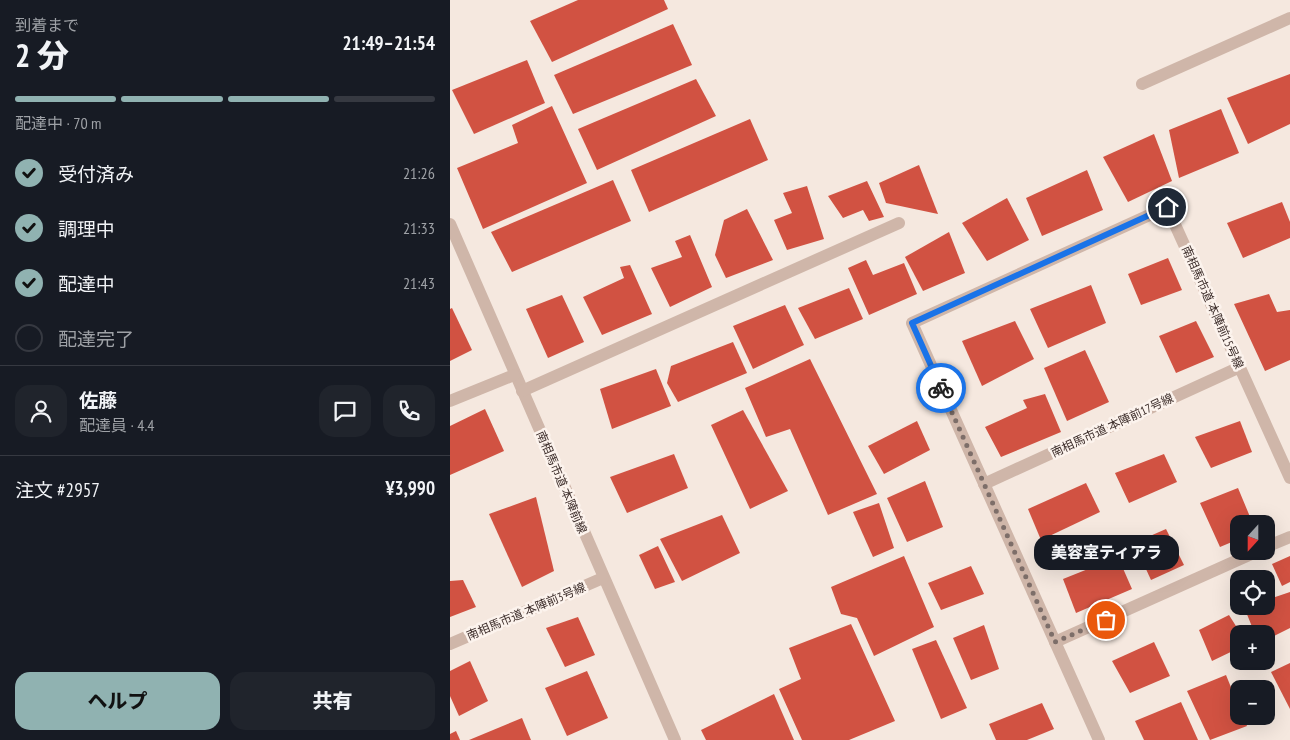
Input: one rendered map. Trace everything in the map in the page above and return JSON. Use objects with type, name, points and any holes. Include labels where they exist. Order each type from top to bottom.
[{"type":"street","points":[[1142,84],[1290,18]]},
{"type":"street","name":"南相馬市道 本陣前15号線","points":[[1099,740],[912,323],[1167,207],[1290,478]]},
{"type":"street","points":[[522,390],[899,223]]},
{"type":"street","name":"南相馬市道 本陣前線","points":[[450,224],[674,740]]},
{"type":"street","name":"南相馬市道 本陣前17号線","points":[[984,484],[1240,367]]},
{"type":"street","points":[[450,401],[514,375]]},
{"type":"street","points":[[1275,543],[1290,537]]},
{"type":"street","points":[[1055,642],[1238,560]]},
{"type":"street","name":"南相馬市道 本陣前3号線","points":[[450,644],[603,578]]},
{"type":"building","points":[[578,0],[664,0],[668,9],[552,62],[530,21]]},
{"type":"building","points":[[673,24],[692,65],[573,114],[554,75]]},
{"type":"building","points":[[527,60],[545,103],[474,134],[452,90]]},
{"type":"building","points":[[1290,74],[1290,124],[1248,144],[1227,98]]},
{"type":"building","points":[[696,79],[716,116],[597,170],[578,129]]},
{"type":"building","points":[[552,106],[587,183],[483,229],[457,168],[518,143],[512,125]]},
{"type":"building","points":[[1221,109],[1239,153],[1179,178],[1169,130]]},
{"type":"building","points":[[750,119],[768,160],[649,212],[631,170]]},
{"type":"building","points":[[1154,134],[1172,181],[1128,202],[1103,157]]},
{"type":"building","points":[[919,165],[938,214],[886,203],[879,183]]},
{"type":"building","points":[[1087,170],[1103,210],[1042,236],[1026,198]]},
{"type":"building","points":[[613,180],[631,221],[512,272],[491,232]]},
{"type":"building","points":[[867,181],[884,217],[869,221],[863,210],[843,218],[828,196]]},
{"type":"building","points":[[807,186],[824,239],[787,250],[774,220],[792,213],[783,193]]},
{"type":"building","points":[[1007,198],[1029,240],[987,261],[962,223]]},
{"type":"building","points":[[1282,202],[1290,222],[1290,238],[1243,258],[1227,223]]},
{"type":"building","points":[[747,209],[773,260],[726,278],[715,255],[724,220]]},
{"type":"building","points":[[949,232],[965,273],[923,291],[905,257]]},
{"type":"building","points":[[690,235],[712,287],[670,307],[651,268],[682,257],[675,241]]},
{"type":"building","points":[[1168,258],[1182,290],[1141,305],[1128,274]]},
{"type":"building","points":[[866,260],[873,275],[904,263],[917,294],[869,315],[848,268]]},
{"type":"building","points":[[630,265],[652,314],[602,335],[583,297],[624,278],[620,267]]},
{"type":"building","points":[[1091,285],[1106,323],[1048,348],[1030,309]]},
{"type":"building","points":[[849,288],[863,319],[815,339],[798,308]]},
{"type":"building","points":[[1269,294],[1277,312],[1290,310],[1290,360],[1265,371],[1234,304]]},
{"type":"building","points":[[562,295],[584,342],[548,358],[526,309]]},
{"type":"building","points":[[785,305],[804,345],[753,369],[733,326]]},
{"type":"building","points":[[452,308],[472,350],[450,361],[450,309]]},
{"type":"building","points":[[1015,321],[1034,359],[982,386],[962,341]]},
{"type":"building","points":[[1196,321],[1214,357],[1176,373],[1159,336]]},
{"type":"building","points":[[733,342],[747,373],[678,402],[667,383],[671,366]]},
{"type":"building","points":[[1085,350],[1109,402],[1067,421],[1044,368]]},
{"type":"building","points":[[810,359],[877,494],[828,515],[790,429],[766,437],[745,388]]},
{"type":"building","points":[[656,369],[671,406],[612,429],[600,389]]},
{"type":"building","points":[[1045,394],[1061,432],[1001,457],[985,427],[1027,408],[1023,400]]},
{"type":"building","points":[[485,409],[504,451],[450,475],[450,426]]},
{"type":"building","points":[[743,410],[788,491],[750,509],[711,425]]},
{"type":"building","points":[[917,421],[930,450],[884,474],[868,446]]},
{"type":"building","points":[[1240,421],[1252,452],[1211,468],[1195,437]]},
{"type":"building","points":[[674,454],[688,488],[627,513],[610,477]]},
{"type":"building","points":[[1164,454],[1177,482],[1129,503],[1115,473]]},
{"type":"building","points":[[925,481],[943,527],[907,542],[887,498]]},
{"type":"building","points":[[1086,483],[1100,512],[1041,540],[1028,509]]},
{"type":"building","points":[[1238,488],[1249,515],[1230,515],[1230,543],[1220,547],[1200,503]]},
{"type":"building","points":[[536,497],[554,571],[522,587],[489,514]]},
{"type":"building","points":[[879,503],[894,548],[873,557],[853,512]]},
{"type":"building","points":[[722,515],[740,553],[682,581],[660,539]]},
{"type":"building","points":[[1166,529],[1184,565],[1151,580],[1134,543]]},
{"type":"building","points":[[658,546],[675,582],[655,589],[639,555]]},
{"type":"building","points":[[904,556],[934,627],[874,656],[857,618],[841,614],[831,587]]},
{"type":"building","points":[[1290,556],[1290,582],[1282,586],[1272,564]]},
{"type":"building","points":[[1118,557],[1132,589],[1076,613],[1063,579]]},
{"type":"building","points":[[971,566],[984,594],[941,610],[928,583]]},
{"type":"building","points":[[463,580],[476,607],[450,617],[450,581]]},
{"type":"building","points":[[1290,592],[1290,628],[1275,636],[1275,625],[1251,625],[1247,615],[1275,615],[1275,597]]},
{"type":"building","points":[[1229,615],[1235,625],[1230,625],[1230,652],[1212,661],[1199,630]]},
{"type":"building","points":[[578,617],[595,655],[565,667],[546,628]]},
{"type":"building","points":[[851,624],[895,721],[849,740],[802,740],[779,689],[801,679],[789,648]]},
{"type":"building","points":[[984,625],[999,669],[971,680],[953,638]]},
{"type":"building","points":[[936,640],[967,708],[941,719],[912,649]]},
{"type":"building","points":[[1154,642],[1170,676],[1130,693],[1112,661]]},
{"type":"building","points":[[470,661],[488,701],[459,716],[450,696],[450,671]]},
{"type":"building","points":[[1290,663],[1290,709],[1271,672]]},
{"type":"building","points":[[587,671],[608,718],[567,736],[545,688]]},
{"type":"building","points":[[1226,675],[1230,685],[1230,725],[1247,726],[1210,740],[1187,691]]},
{"type":"building","points":[[774,694],[794,740],[706,740],[701,730]]},
{"type":"building","points":[[1181,702],[1198,740],[1144,740],[1135,721]]},
{"type":"building","points":[[1042,703],[1054,729],[1027,740],[996,740],[989,724]]},
{"type":"building","points":[[522,718],[531,740],[469,740]]},
{"type":"building","points":[[456,731],[460,740],[450,740],[450,734]]},
{"type":"way so far","points":[[941,388],[1055,642],[1106,620]]},
{"type":"place","name":"美容室ティアラ","points":[[1106,620]]},
{"type":"route","points":[[941,388],[912,323],[1167,207]]}]
